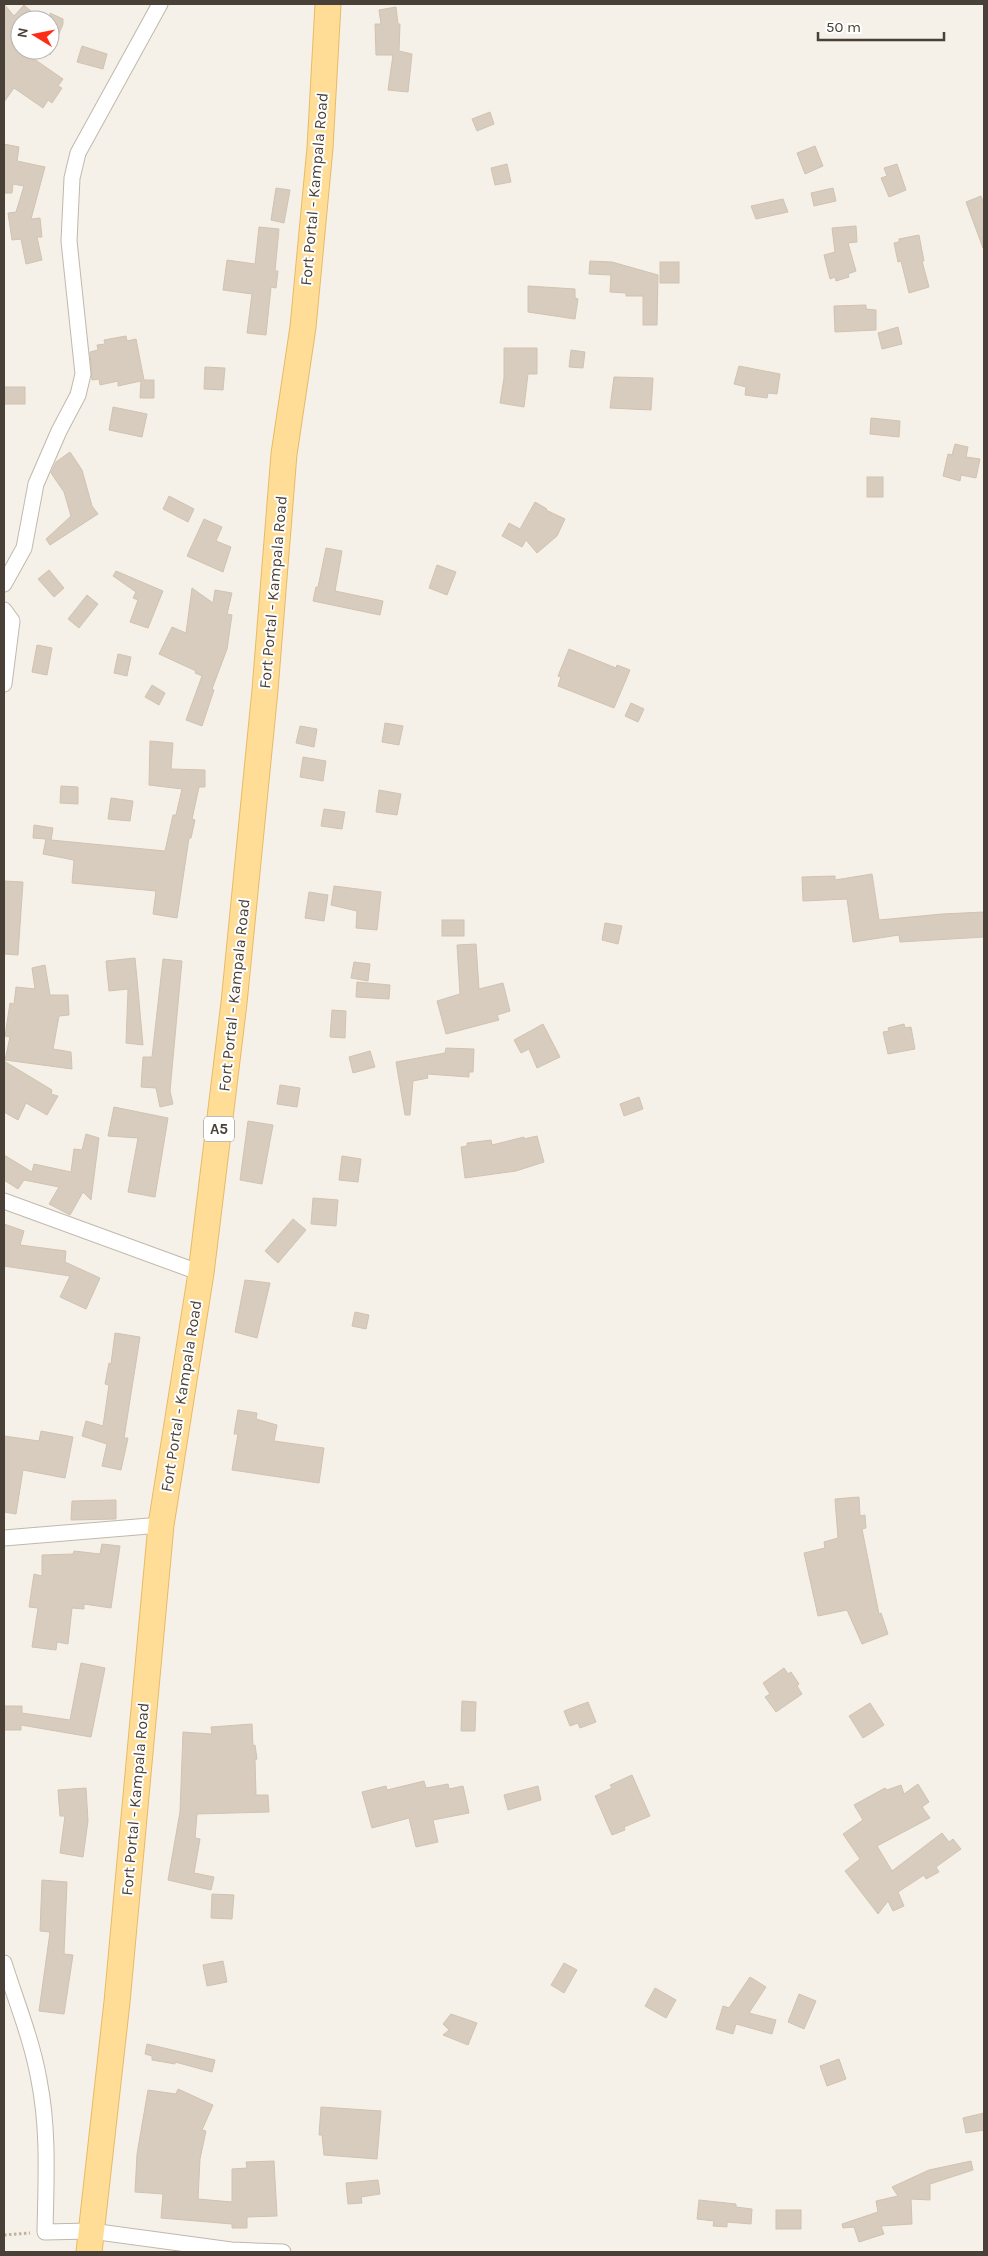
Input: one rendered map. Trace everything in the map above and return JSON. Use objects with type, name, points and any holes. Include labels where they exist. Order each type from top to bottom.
[{"type":"main road","name":"Fort Portal - Kampala Road","points":[[90,2242],[117,2002],[161,1525],[201,1273],[236,983],[265,690],[284,454],[303,328],[320,148],[328,4]]},
{"type":"street","points":[[4,584],[28,538],[36,484],[59,430],[78,395],[83,374],[69,241],[71,187],[78,153],[160,4]]},
{"type":"street","points":[[4,610],[12,621],[12,627],[4,684]]},
{"type":"street","points":[[4,1201],[201,1273]]},
{"type":"street","points":[[4,1538],[161,1525]]},
{"type":"street","points":[[4,1963],[39,2079],[46,2134],[48,2189],[45,2232],[90,2242],[283,2252]]},
{"type":"path","points":[[4,2235],[45,2232]]},
{"type":"building","points":[[4,4],[10,11],[10,60],[36,60],[63,79],[58,86],[62,88],[52,103],[48,100],[43,108],[14,88],[4,102]]},
{"type":"building","points":[[24,5],[30,10],[19,10]]},
{"type":"building","points":[[396,7],[398,24],[400,24],[399,51],[412,54],[408,92],[388,90],[393,55],[376,55],[375,24],[381,24],[379,10]]},
{"type":"building","points":[[60,18],[63,19],[60,31]]},
{"type":"building","points":[[82,46],[107,54],[103,69],[77,62]]},
{"type":"building","points":[[490,112],[494,124],[477,131],[472,119]]},
{"type":"building","points":[[4,144],[19,147],[17,161],[45,167],[31,219],[40,218],[42,237],[37,237],[42,260],[26,264],[21,239],[12,240],[8,213],[16,212],[24,186],[13,184],[12,193],[4,193]]},
{"type":"building","points":[[815,146],[823,166],[805,174],[797,153]]},
{"type":"building","points":[[507,164],[511,182],[495,185],[491,168]]},
{"type":"building","points":[[897,164],[906,190],[889,197],[881,178],[887,176],[884,168]]},
{"type":"building","points":[[276,188],[290,190],[284,223],[271,220]]},
{"type":"building","points":[[833,188],[836,201],[814,206],[811,193]]},
{"type":"building","points":[[981,196],[984,204],[983,248],[966,202]]},
{"type":"building","points":[[783,199],[788,212],[756,219],[751,206]]},
{"type":"building","points":[[856,226],[857,242],[848,243],[856,271],[848,274],[849,277],[836,281],[835,277],[830,279],[824,255],[835,252],[832,228]]},
{"type":"building","points":[[259,227],[279,229],[275,271],[278,271],[276,288],[271,287],[266,335],[247,333],[252,294],[223,290],[227,260],[255,264]]},
{"type":"building","points":[[919,235],[924,261],[922,261],[929,287],[909,293],[901,261],[898,262],[894,243],[899,242],[899,239]]},
{"type":"building","points":[[590,261],[612,262],[658,275],[657,325],[643,325],[643,296],[626,296],[626,293],[610,292],[611,275],[589,274]]},
{"type":"building","points":[[660,262],[679,262],[679,283],[660,283]]},
{"type":"building","points":[[528,286],[575,289],[575,298],[578,299],[575,319],[528,312]]},
{"type":"building","points":[[866,305],[866,309],[876,310],[876,330],[835,332],[834,306]]},
{"type":"building","points":[[898,327],[902,344],[882,349],[878,333]]},
{"type":"building","points":[[126,336],[127,341],[136,339],[144,380],[154,380],[154,398],[140,398],[141,381],[118,386],[118,381],[100,385],[99,379],[92,380],[90,352],[98,350],[97,345],[105,344],[104,340]]},
{"type":"building","points":[[504,348],[537,348],[537,374],[528,374],[524,407],[500,403],[504,378]]},
{"type":"building","points":[[571,350],[585,352],[583,368],[569,367]]},
{"type":"building","points":[[739,366],[780,374],[777,394],[768,393],[767,398],[745,395],[746,387],[734,384]]},
{"type":"building","points":[[205,367],[225,368],[223,390],[204,389]]},
{"type":"building","points":[[614,377],[653,378],[651,410],[610,408]]},
{"type":"building","points":[[4,387],[25,387],[25,404],[4,404]]},
{"type":"building","points":[[113,407],[147,414],[142,437],[109,430]]},
{"type":"building","points":[[871,418],[900,421],[899,437],[870,434]]},
{"type":"building","points":[[955,444],[968,447],[966,457],[980,459],[976,478],[961,475],[960,481],[943,476],[948,454],[952,455]]},
{"type":"building","points":[[70,452],[82,470],[92,506],[98,514],[50,545],[46,539],[71,516],[64,492],[51,473],[56,462]]},
{"type":"building","points":[[867,477],[883,477],[883,497],[867,497]]},
{"type":"building","points":[[169,496],[194,509],[188,522],[163,509]]},
{"type":"building","points":[[535,502],[546,510],[565,519],[557,536],[537,553],[526,540],[522,547],[502,536],[509,523],[520,529]]},
{"type":"building","points":[[204,519],[222,527],[216,541],[231,547],[223,572],[187,556]]},
{"type":"building","points":[[326,548],[342,551],[335,591],[383,601],[380,615],[313,601],[316,587],[318,587]]},
{"type":"building","points":[[437,565],[456,572],[447,595],[429,588]]},
{"type":"building","points":[[49,570],[64,588],[54,597],[38,579]]},
{"type":"building","points":[[116,571],[163,591],[148,628],[130,622],[138,600],[133,598],[136,592],[113,576]]},
{"type":"building","points":[[192,588],[213,603],[215,590],[232,593],[227,614],[232,615],[227,649],[212,689],[214,690],[202,726],[186,720],[202,676],[195,673],[196,671],[159,654],[172,627],[186,633]]},
{"type":"building","points":[[87,595],[98,604],[79,628],[68,619]]},
{"type":"building","points":[[37,645],[52,648],[47,675],[32,672]]},
{"type":"building","points":[[569,649],[616,668],[617,665],[630,670],[614,708],[558,686],[561,677],[558,676]]},
{"type":"building","points":[[118,654],[131,657],[127,676],[114,673]]},
{"type":"building","points":[[152,685],[165,693],[159,705],[145,697]]},
{"type":"building","points":[[631,703],[644,709],[638,722],[625,716]]},
{"type":"building","points":[[385,723],[403,726],[399,745],[382,742]]},
{"type":"building","points":[[300,726],[317,729],[314,747],[296,743]]},
{"type":"building","points":[[150,741],[173,743],[171,769],[205,770],[205,787],[199,787],[192,819],[195,820],[191,838],[189,838],[177,918],[153,914],[156,891],[72,883],[74,860],[43,854],[46,839],[33,838],[34,825],[53,828],[51,840],[165,851],[173,815],[176,815],[182,789],[149,785]]},
{"type":"building","points":[[303,757],[326,761],[323,781],[300,777]]},
{"type":"building","points":[[61,786],[78,787],[78,804],[60,803]]},
{"type":"building","points":[[379,790],[401,794],[397,815],[376,812]]},
{"type":"building","points":[[111,798],[133,801],[130,821],[108,819]]},
{"type":"building","points":[[324,809],[345,812],[342,829],[321,826]]},
{"type":"building","points":[[872,874],[879,920],[984,912],[984,937],[900,942],[899,935],[853,942],[847,899],[803,901],[802,877],[835,876],[835,880]]},
{"type":"building","points":[[4,881],[23,882],[18,955],[4,954]]},
{"type":"building","points":[[334,886],[381,892],[377,930],[356,928],[357,911],[331,905]]},
{"type":"building","points":[[309,892],[328,895],[324,921],[305,918]]},
{"type":"building","points":[[442,920],[464,920],[464,936],[442,936]]},
{"type":"building","points":[[605,923],[622,926],[618,944],[602,940]]},
{"type":"building","points":[[476,944],[479,989],[503,983],[510,1011],[497,1015],[499,1020],[446,1034],[437,1001],[460,994],[457,945]]},
{"type":"building","points":[[135,958],[143,1045],[126,1043],[128,989],[109,991],[106,961]]},
{"type":"building","points":[[163,959],[182,961],[170,1091],[173,1104],[160,1107],[156,1088],[141,1087],[143,1057],[152,1057]]},
{"type":"building","points":[[354,962],[370,964],[368,981],[351,978]]},
{"type":"building","points":[[45,965],[50,995],[68,995],[69,1015],[59,1016],[53,1049],[71,1052],[72,1069],[5,1060],[10,1037],[5,1036],[10,1003],[14,1004],[16,987],[35,989],[32,968]]},
{"type":"building","points":[[357,982],[390,985],[389,999],[356,997]]},
{"type":"building","points":[[332,1010],[346,1011],[345,1038],[330,1037]]},
{"type":"building","points":[[543,1024],[560,1057],[537,1068],[529,1049],[521,1053],[514,1040]]},
{"type":"building","points":[[904,1024],[905,1028],[911,1027],[915,1049],[888,1054],[883,1032],[889,1031],[888,1028]]},
{"type":"building","points":[[446,1048],[474,1049],[473,1072],[469,1072],[469,1077],[427,1074],[428,1078],[413,1081],[410,1115],[405,1115],[396,1062],[445,1053]]},
{"type":"building","points":[[370,1051],[375,1067],[353,1073],[349,1057]]},
{"type":"building","points":[[4,1061],[52,1090],[51,1094],[58,1096],[47,1115],[26,1103],[18,1120],[4,1112]]},
{"type":"building","points":[[280,1085],[300,1088],[297,1107],[277,1104]]},
{"type":"building","points":[[639,1097],[643,1109],[624,1116],[620,1104]]},
{"type":"building","points":[[114,1107],[168,1118],[155,1197],[128,1192],[138,1138],[108,1136]]},
{"type":"building","points":[[248,1121],[273,1125],[262,1184],[240,1180]]},
{"type":"building","points":[[86,1134],[99,1138],[91,1200],[83,1192],[70,1215],[49,1204],[59,1187],[24,1180],[18,1189],[4,1180],[4,1155],[32,1172],[34,1164],[71,1172],[74,1149],[82,1150]]},
{"type":"building","points":[[537,1136],[544,1162],[516,1171],[465,1178],[461,1147],[467,1146],[467,1143],[491,1140],[492,1145],[524,1137],[524,1139]]},
{"type":"building","points":[[342,1156],[361,1159],[358,1182],[339,1180]]},
{"type":"building","points":[[313,1198],[338,1200],[336,1226],[311,1224]]},
{"type":"building","points":[[293,1219],[306,1230],[278,1263],[265,1251]]},
{"type":"building","points":[[4,1224],[24,1231],[20,1245],[66,1251],[65,1262],[100,1278],[86,1309],[60,1297],[70,1276],[4,1266]]},
{"type":"building","points":[[245,1280],[270,1283],[257,1338],[235,1332]]},
{"type":"building","points":[[355,1312],[369,1315],[366,1329],[352,1326]]},
{"type":"building","points":[[115,1333],[140,1337],[124,1438],[128,1438],[121,1470],[102,1466],[107,1444],[82,1436],[86,1421],[103,1426],[109,1385],[105,1384],[109,1363],[111,1364]]},
{"type":"building","points":[[238,1410],[257,1413],[256,1419],[277,1425],[274,1441],[324,1448],[319,1483],[232,1470],[238,1434],[234,1434]]},
{"type":"building","points":[[41,1431],[73,1437],[65,1478],[23,1470],[16,1514],[4,1512],[4,1436],[39,1441]]},
{"type":"building","points":[[859,1497],[860,1516],[865,1515],[866,1528],[862,1529],[879,1614],[881,1613],[888,1634],[862,1644],[847,1610],[818,1616],[804,1553],[825,1548],[824,1542],[838,1538],[835,1499]]},
{"type":"building","points":[[116,1500],[116,1519],[71,1520],[72,1501]]},
{"type":"building","points":[[102,1544],[120,1546],[111,1608],[84,1604],[84,1609],[72,1608],[68,1644],[57,1642],[56,1650],[32,1647],[38,1608],[29,1607],[34,1574],[42,1576],[42,1555],[73,1554],[74,1551],[100,1554]]},
{"type":"building","points":[[81,1663],[105,1668],[91,1737],[21,1725],[21,1730],[4,1730],[4,1706],[22,1706],[22,1713],[70,1720]]},
{"type":"building","points":[[784,1668],[788,1674],[791,1672],[799,1684],[797,1686],[802,1694],[776,1712],[765,1697],[770,1694],[763,1683]]},
{"type":"building","points":[[462,1701],[476,1702],[475,1731],[461,1731]]},
{"type":"building","points":[[588,1702],[596,1722],[580,1728],[578,1723],[570,1726],[564,1711]]},
{"type":"building","points":[[870,1703],[884,1725],[863,1738],[849,1716]]},
{"type":"building","points":[[252,1724],[253,1746],[255,1745],[257,1759],[255,1760],[256,1795],[268,1795],[269,1812],[197,1814],[195,1838],[200,1839],[194,1873],[214,1877],[211,1890],[168,1880],[180,1812],[183,1732],[212,1734],[211,1727]]},
{"type":"building","points":[[632,1775],[650,1816],[624,1827],[625,1830],[612,1835],[595,1796],[612,1788],[610,1785]]},
{"type":"building","points":[[424,1781],[426,1788],[448,1784],[449,1789],[463,1786],[469,1813],[433,1820],[438,1842],[416,1847],[409,1818],[372,1828],[362,1792],[386,1786],[387,1790]]},
{"type":"building","points":[[918,1784],[929,1802],[922,1807],[930,1818],[877,1846],[892,1871],[942,1833],[949,1842],[953,1839],[961,1849],[936,1867],[939,1872],[926,1879],[924,1875],[898,1892],[904,1906],[893,1911],[888,1901],[878,1914],[845,1871],[860,1859],[843,1834],[863,1820],[854,1805],[885,1788],[887,1790],[901,1785],[904,1794]]},
{"type":"building","points":[[538,1786],[541,1800],[508,1810],[504,1795]]},
{"type":"building","points":[[86,1788],[88,1821],[83,1857],[60,1853],[65,1816],[60,1816],[58,1790]]},
{"type":"building","points":[[42,1880],[67,1882],[64,1954],[73,1955],[64,2014],[39,2011],[50,1932],[40,1931]]},
{"type":"building","points":[[212,1894],[234,1895],[232,1919],[211,1918]]},
{"type":"building","points":[[223,1961],[227,1982],[207,1986],[203,1965]]},
{"type":"building","points":[[564,1963],[577,1970],[564,1993],[551,1985]]},
{"type":"building","points":[[750,1977],[766,1987],[749,2013],[776,2020],[772,2034],[736,2024],[733,2034],[716,2029],[723,2006],[729,2008]]},
{"type":"building","points":[[655,1988],[676,2000],[666,2018],[645,2006]]},
{"type":"building","points":[[799,1994],[816,2001],[804,2029],[788,2022]]},
{"type":"building","points":[[451,2014],[477,2023],[468,2045],[443,2035],[449,2030],[443,2024]]},
{"type":"building","points":[[147,2044],[215,2060],[212,2072],[175,2062],[175,2064],[152,2060],[152,2056],[145,2054]]},
{"type":"building","points":[[839,2059],[846,2079],[827,2086],[820,2066]]},
{"type":"building","points":[[178,2089],[213,2105],[202,2130],[206,2131],[200,2159],[198,2199],[232,2202],[232,2169],[247,2168],[246,2162],[274,2161],[277,2216],[247,2217],[247,2228],[232,2228],[232,2224],[161,2218],[163,2194],[135,2192],[137,2154],[148,2090],[176,2094]]},
{"type":"building","points":[[321,2107],[381,2111],[377,2159],[324,2155],[322,2135],[319,2135]]},
{"type":"building","points":[[984,2113],[984,2130],[966,2133],[963,2118]]},
{"type":"building","points":[[971,2161],[973,2170],[930,2184],[930,2200],[911,2199],[912,2224],[881,2226],[884,2234],[859,2242],[854,2227],[843,2228],[842,2224],[878,2212],[876,2201],[898,2196],[892,2187],[929,2170]]},
{"type":"building","points":[[378,2180],[380,2194],[361,2197],[362,2203],[348,2204],[346,2183]]},
{"type":"building","points":[[699,2200],[736,2204],[736,2207],[752,2209],[751,2224],[727,2222],[727,2227],[713,2226],[714,2221],[697,2219]]},
{"type":"building","points":[[776,2210],[801,2210],[801,2229],[776,2229]]}]
